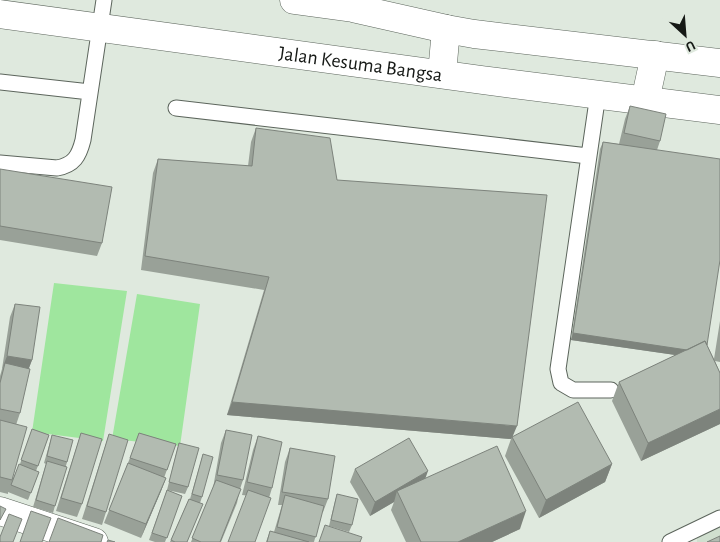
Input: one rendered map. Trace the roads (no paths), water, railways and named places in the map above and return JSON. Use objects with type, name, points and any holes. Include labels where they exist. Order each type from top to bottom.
[{"type":"street","points":[[294,0],[351,4],[446,29],[474,34],[720,63]]},
{"type":"street","name":"Jalan Kesuma Bangsa","points":[[0,14],[720,110]]},
{"type":"street","points":[[442,74],[446,29]]},
{"type":"street","points":[[646,101],[655,55]]},
{"type":"street","points":[[0,511],[94,542]]},
{"type":"lane","points":[[0,163],[57,168],[76,158],[80,152],[104,0]]},
{"type":"lane","points":[[0,82],[90,92]]},
{"type":"lane","points":[[598,94],[558,369],[561,384],[573,390],[611,390]]},
{"type":"lane","points":[[176,108],[588,156]]},
{"type":"lane","points":[[670,542],[720,518]]}]
